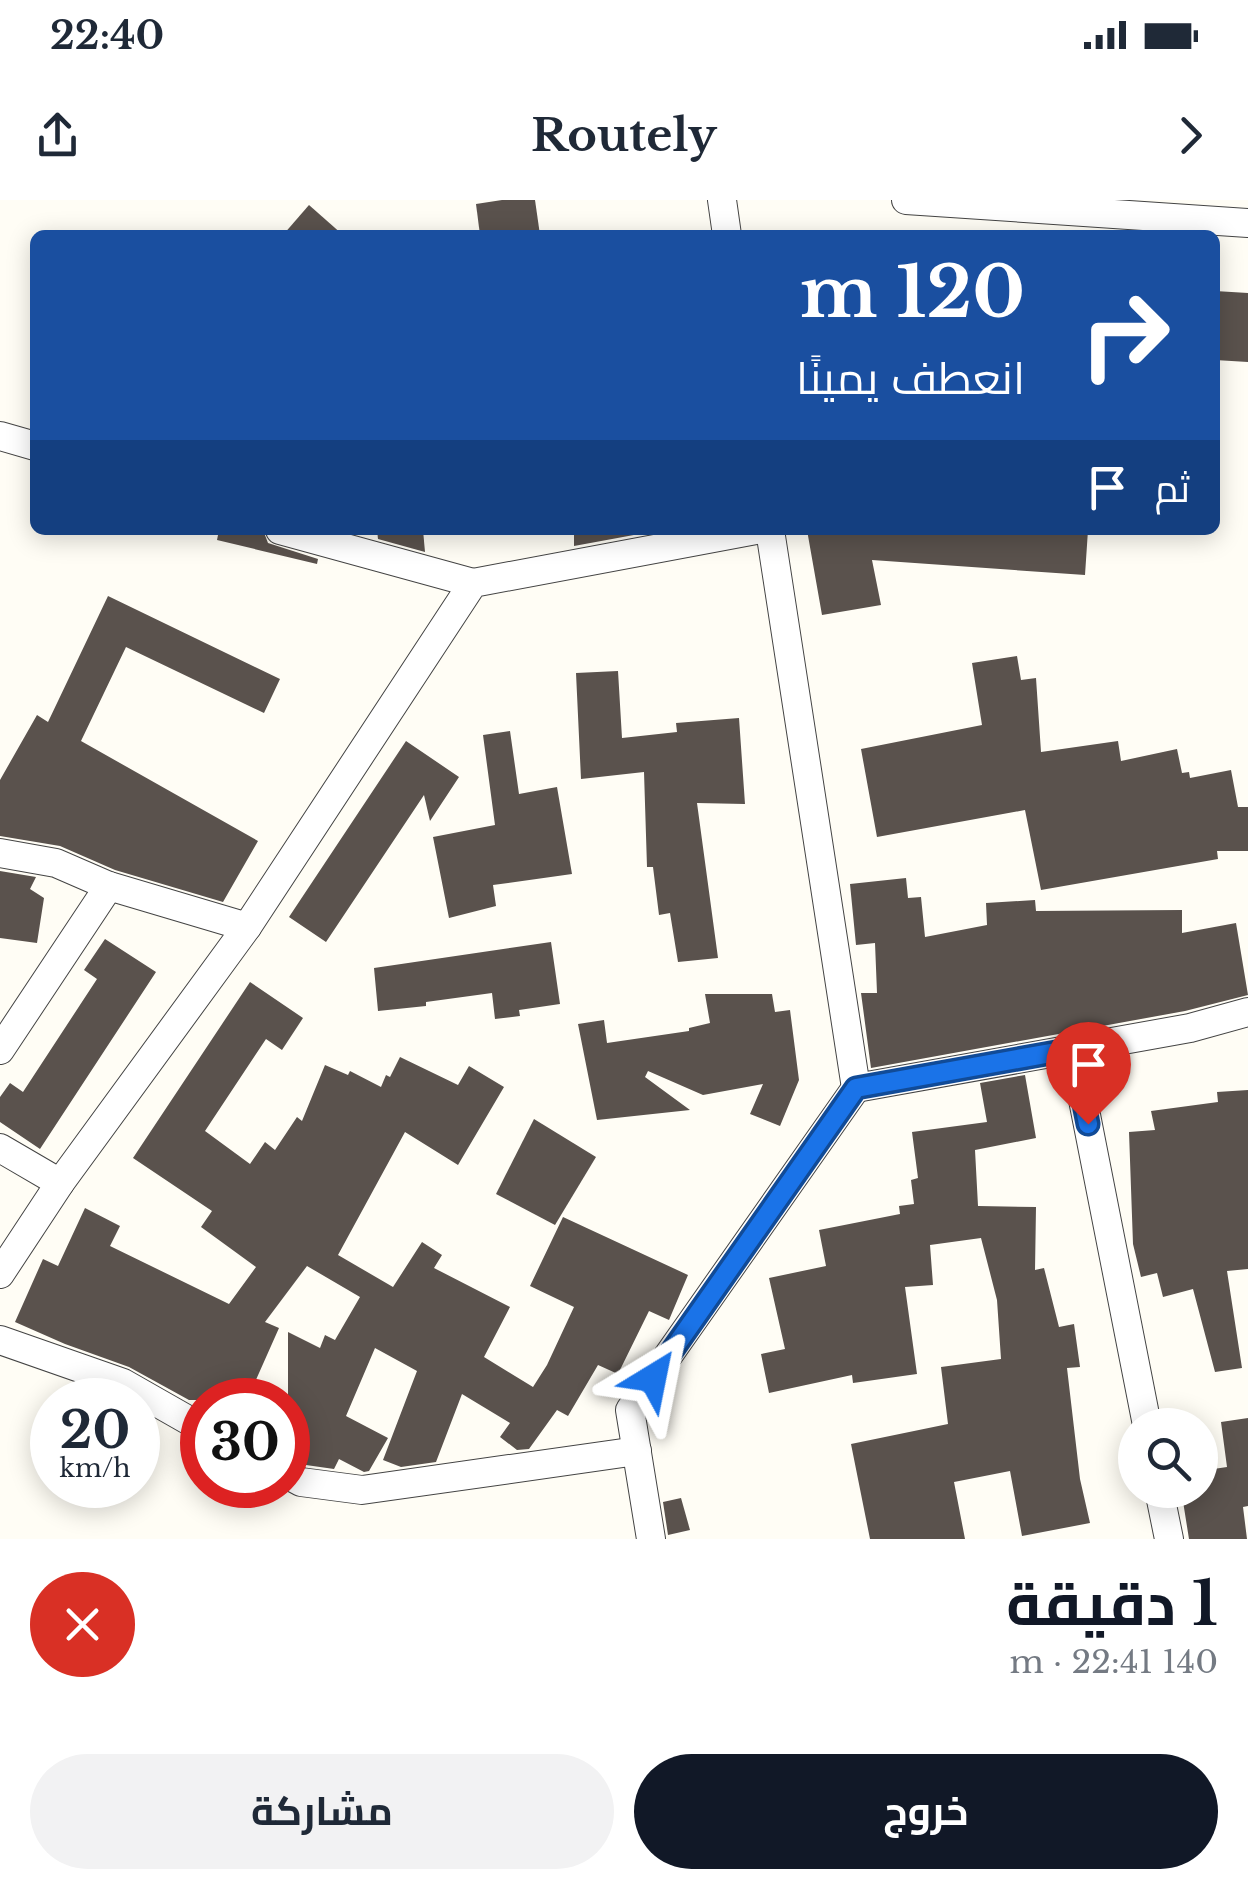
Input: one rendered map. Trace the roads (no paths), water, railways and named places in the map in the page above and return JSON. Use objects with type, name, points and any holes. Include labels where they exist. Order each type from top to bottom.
[{"type":"street","points":[[722,200],[726,230]]},
{"type":"street","points":[[906,200],[1248,223]]},
{"type":"street","points":[[0,436],[30,445]]},
{"type":"street","points":[[298,535],[473,583],[729,535]]},
{"type":"street","points":[[651,1539],[630,1410],[856,1088],[771,535]]},
{"type":"street","points":[[0,1274],[60,1183],[247,928],[473,583]]},
{"type":"street","points":[[0,853],[56,864],[110,886],[247,928]]},
{"type":"street","points":[[0,1050],[110,886]]},
{"type":"street","points":[[856,1088],[1190,1028],[1248,1012]]},
{"type":"street","points":[[1073,1049],[1143,1408]]},
{"type":"street","points":[[0,1148],[60,1183]]},
{"type":"street","points":[[0,1340],[123,1384],[180,1416]]},
{"type":"street","points":[[310,1483],[362,1490],[637,1451]]},
{"type":"street","points":[[1163,1508],[1169,1539]]}]
